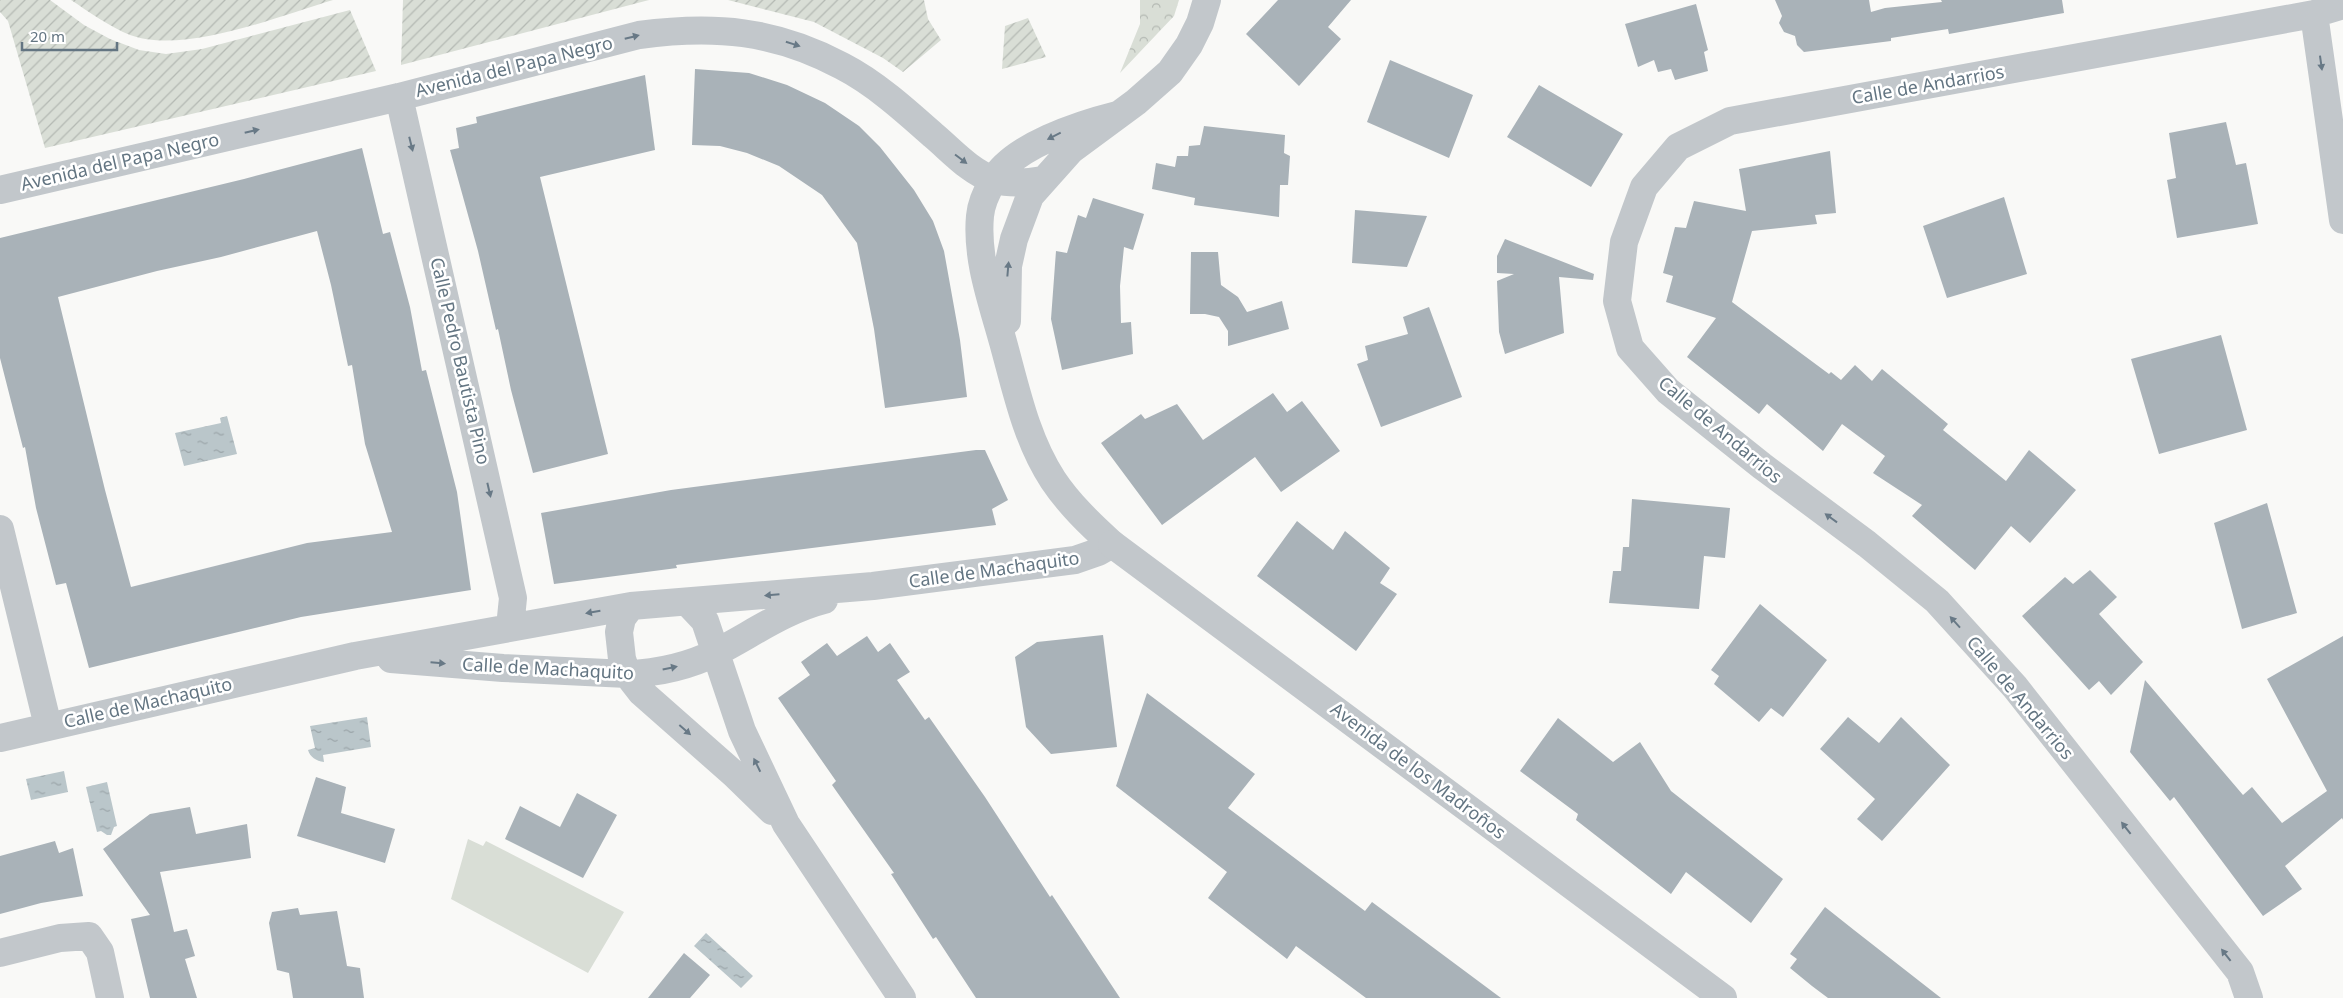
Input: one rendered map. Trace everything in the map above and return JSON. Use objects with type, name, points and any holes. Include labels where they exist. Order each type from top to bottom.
[{"type":"street","points":[[1011,370],[1006,310],[1008,266],[1014,239],[1030,196],[1072,150],[1153,88],[1170,72],[1189,45],[1200,23],[1207,0]]},
{"type":"street","name":"Calle de Andarrios","points":[[2248,998],[2240,972],[2015,687],[1937,601],[1867,544],[1762,466],[1668,391],[1630,348],[1617,302],[1624,242],[1644,187],[1678,147],[1730,121],[2314,14],[2343,4]]},
{"type":"street","points":[[2314,14],[2343,220]]},
{"type":"street","name":"Avenida del Papa Negro","points":[[0,190],[399,97],[639,35],[677,30],[727,30],[768,36],[810,50],[843,66],[871,83],[959,158],[993,179],[1020,183],[1043,180]]},
{"type":"street","name":"Calle Pedro Bautista Pino","points":[[399,97],[513,598],[510,627]]},
{"type":"street","points":[[1112,544],[1073,507],[1053,480],[1029,433],[985,275],[980,242],[980,215],[993,179],[1024,152],[1060,133],[1117,115]]},
{"type":"street","points":[[0,529],[48,726]]},
{"type":"street","name":"Calle de Machaquito","points":[[0,738],[355,656],[510,627],[631,606],[873,586],[1075,560],[1098,552],[1112,544]]},
{"type":"street","name":"Avenida de los Madroños","points":[[1112,544],[1724,998]]},
{"type":"street","name":"Calle de Machaquito","points":[[355,656],[503,668],[627,674],[646,673],[681,666],[716,652],[758,628],[810,603],[873,586]]},
{"type":"street","points":[[688,602],[699,611],[705,621],[742,731],[786,824],[902,998]]},
{"type":"street","points":[[631,606],[622,618],[619,632],[622,659],[627,674],[641,692],[734,774],[786,824]]},
{"type":"street","points":[[0,953],[60,938],[89,936],[100,952],[110,998]]},
{"type":"green space","points":[[0,0],[50,0],[84,25],[110,39],[139,50],[166,54],[202,49],[350,10],[376,71],[45,148],[8,21],[0,12]]},
{"type":"green space","points":[[71,0],[333,0],[232,31],[204,37],[152,40],[122,32]]},
{"type":"green space","points":[[403,0],[649,0],[401,65]]},
{"type":"green space","points":[[728,0],[924,0],[928,19],[941,40],[903,72],[883,58],[814,22]]},
{"type":"green space","points":[[1140,0],[1179,0],[1174,16],[1120,73],[1140,24]]},
{"type":"green space","points":[[1028,18],[1046,57],[1002,69],[1005,26]]},
{"type":"green space","points":[[468,839],[483,846],[486,841],[624,912],[588,973],[451,899]]},
{"type":"water","points":[[227,416],[237,454],[184,466],[175,433],[221,423],[220,418]]},
{"type":"water","points":[[367,717],[371,747],[323,755],[324,762],[316,760],[310,755],[308,750],[315,748],[310,726]]},
{"type":"water","points":[[64,771],[68,792],[31,800],[26,779]]},
{"type":"water","points":[[107,782],[117,826],[114,827],[111,835],[101,831],[97,832],[86,787]]},
{"type":"water","points":[[706,933],[753,976],[741,988],[694,946]]},
{"type":"building","points":[[1278,0],[1351,0],[1328,27],[1341,39],[1299,86],[1246,34]]},
{"type":"building","points":[[1775,0],[1869,0],[1871,12],[1885,8],[1942,2],[1941,0],[2062,0],[2064,13],[1949,34],[1948,29],[1891,38],[1891,41],[1804,52],[1797,45],[1795,36],[1784,32],[1779,23],[1782,16]]},
{"type":"building","points":[[1696,4],[1708,50],[1704,52],[1708,71],[1675,80],[1671,69],[1658,72],[1654,60],[1638,67],[1625,24]]},
{"type":"building","points":[[1390,60],[1473,95],[1449,158],[1367,122]]},
{"type":"building","points":[[695,69],[749,73],[787,85],[825,103],[859,126],[880,147],[914,190],[933,221],[944,251],[960,340],[967,397],[885,408],[874,329],[857,243],[822,195],[779,166],[747,153],[720,146],[692,145]]},
{"type":"building","points":[[645,75],[655,150],[540,177],[608,454],[533,473],[511,390],[498,329],[496,330],[478,251],[450,150],[459,148],[456,128],[477,123],[476,117]]},
{"type":"building","points":[[1539,85],[1623,134],[1591,187],[1507,137]]},
{"type":"building","points":[[2226,122],[2236,165],[2246,163],[2258,224],[2177,238],[2167,180],[2176,178],[2169,133]]},
{"type":"building","points":[[1204,126],[1285,135],[1284,153],[1290,156],[1288,185],[1280,185],[1279,217],[1194,205],[1195,198],[1152,189],[1156,163],[1175,167],[1177,156],[1188,156],[1189,146],[1200,145]]},
{"type":"building","points":[[362,148],[383,234],[390,232],[410,307],[422,371],[426,370],[457,492],[471,590],[301,617],[89,668],[66,583],[56,585],[36,508],[25,447],[23,448],[0,358],[0,238],[244,179]],"holes":[[[317,231],[331,285],[348,366],[352,365],[365,444],[392,532],[307,543],[131,587],[105,490],[58,297]]]},
{"type":"building","points":[[1830,151],[1836,213],[1815,215],[1817,224],[1752,231],[1732,302],[1829,374],[1831,372],[1841,380],[1855,365],[1872,381],[1882,369],[1948,424],[1943,430],[2006,481],[2029,450],[2076,490],[2030,543],[2011,526],[1975,570],[1912,516],[1922,505],[1873,473],[1885,456],[1842,424],[1823,451],[1767,404],[1759,414],[1687,357],[1716,318],[1666,302],[1673,276],[1663,273],[1675,227],[1686,228],[1694,201],[1746,211],[1739,169]]},
{"type":"building","points":[[2004,197],[2027,274],[1947,298],[1923,226]]},
{"type":"building","points":[[1093,198],[1144,214],[1133,250],[1124,247],[1120,286],[1121,323],[1131,322],[1133,354],[1062,370],[1051,319],[1056,251],[1067,253],[1078,215],[1086,218]]},
{"type":"building","points":[[1355,210],[1427,216],[1407,267],[1352,263]]},
{"type":"building","points":[[1505,239],[1594,274],[1593,280],[1559,277],[1564,333],[1505,354],[1499,332],[1497,281],[1514,274],[1497,273],[1497,256]]},
{"type":"building","points":[[1191,252],[1218,252],[1221,285],[1238,297],[1247,312],[1282,301],[1289,329],[1228,346],[1228,331],[1219,317],[1205,314],[1190,314]]},
{"type":"building","points":[[1429,307],[1462,397],[1381,427],[1357,364],[1368,360],[1365,346],[1408,334],[1403,317]]},
{"type":"building","points":[[2221,335],[2247,430],[2159,454],[2131,359]]},
{"type":"building","points":[[1273,393],[1287,412],[1302,401],[1340,451],[1281,492],[1255,457],[1162,525],[1101,443],[1141,414],[1145,419],[1177,404],[1203,440]]},
{"type":"building","points":[[985,450],[1008,500],[992,509],[996,525],[676,565],[677,568],[554,584],[541,513],[671,490]]},
{"type":"building","points":[[1632,499],[1730,508],[1725,558],[1704,556],[1699,609],[1609,603],[1613,571],[1621,571],[1623,547],[1629,547]]},
{"type":"building","points":[[2267,503],[2297,613],[2242,629],[2214,523]]},
{"type":"building","points":[[1297,521],[1333,550],[1345,531],[1390,568],[1380,583],[1397,594],[1356,651],[1257,576]]},
{"type":"building","points":[[2090,570],[2117,597],[2099,614],[2143,662],[2111,695],[2099,681],[2089,690],[2022,616],[2065,577],[2073,584]]},
{"type":"building","points":[[1760,604],[1827,660],[1783,717],[1771,708],[1759,722],[1714,684],[1719,676],[1711,670]]},
{"type":"building","points":[[1103,635],[1117,747],[1051,754],[1026,727],[1015,657],[1037,642]]},
{"type":"building","points":[[867,636],[878,652],[890,643],[910,672],[897,680],[925,720],[929,717],[985,797],[1050,897],[1052,895],[1120,998],[976,998],[936,937],[933,939],[891,874],[894,873],[832,785],[836,781],[778,698],[810,675],[801,662],[827,643],[837,656]]},
{"type":"building","points":[[2343,636],[2343,820],[2342,818],[2285,866],[2302,889],[2263,916],[2174,797],[2170,801],[2130,752],[2145,680],[2243,795],[2252,787],[2282,823],[2327,791],[2267,679]]},
{"type":"building","points":[[1147,693],[1255,774],[1228,808],[1365,911],[1372,902],[1501,998],[1366,998],[1296,946],[1287,959],[1208,898],[1227,872],[1116,786]]},
{"type":"building","points":[[1848,717],[1879,743],[1901,717],[1950,765],[1882,841],[1857,819],[1875,799],[1820,749]]},
{"type":"building","points":[[1558,718],[1613,762],[1640,742],[1671,791],[1783,879],[1751,923],[1686,872],[1671,894],[1576,820],[1578,814],[1520,771]]},
{"type":"building","points":[[316,777],[346,787],[341,813],[395,829],[385,863],[297,836]]},
{"type":"building","points":[[577,793],[617,815],[583,878],[505,839],[520,806],[560,827]]},
{"type":"building","points":[[190,807],[196,834],[247,824],[251,858],[160,872],[174,932],[187,929],[195,956],[185,959],[197,998],[150,998],[131,919],[150,915],[103,849],[150,814]]},
{"type":"building","points":[[55,841],[59,853],[73,848],[83,896],[41,903],[0,914],[0,856]]},
{"type":"building","points":[[1825,907],[1941,998],[1828,998],[1812,986],[1790,968],[1797,959],[1790,954]]},
{"type":"building","points":[[298,908],[300,915],[337,911],[347,966],[360,968],[364,998],[293,998],[289,973],[277,970],[269,923],[272,912]]},
{"type":"building","points":[[684,953],[710,975],[690,998],[648,998]]}]
